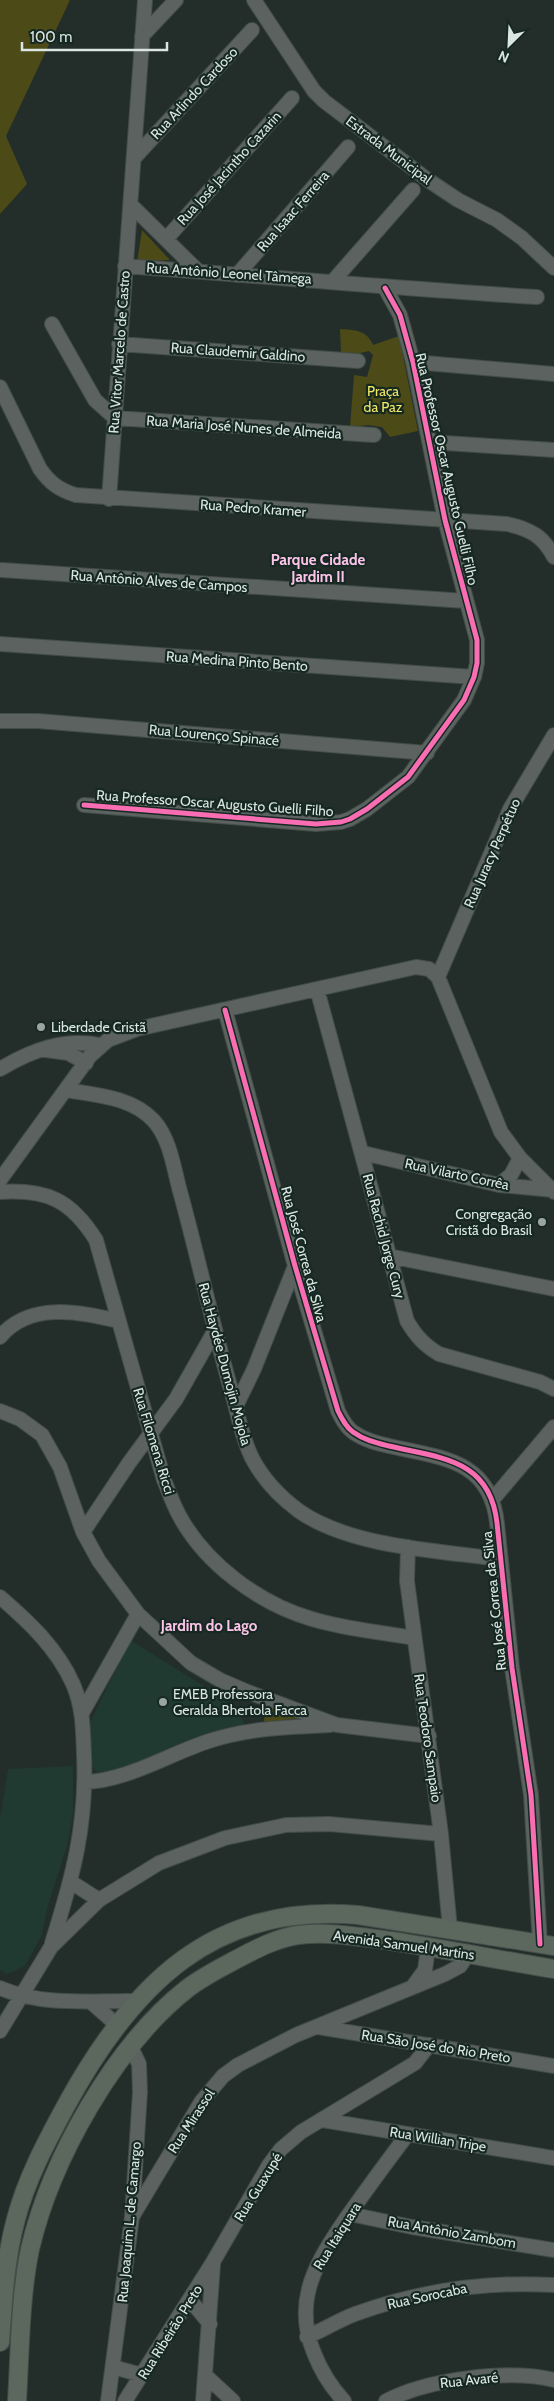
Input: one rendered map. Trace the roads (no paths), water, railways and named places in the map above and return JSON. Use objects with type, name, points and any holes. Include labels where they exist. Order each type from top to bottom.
[{"type":"main road","name":"Avenida Samuel Martins","points":[[0,2342],[5,2249],[24,2192],[36,2165],[76,2087],[117,2025],[169,1968],[196,1949],[246,1927],[278,1917],[327,1912],[431,1926],[547,1945]]},
{"type":"main road","points":[[428,1947],[431,1926]]},
{"type":"main road","points":[[458,1931],[468,1954]]},
{"type":"main road","name":"Avenida Samuel Martins","points":[[17,2401],[30,2251],[37,2224],[55,2174],[94,2101],[130,2045],[175,1999],[210,1973],[266,1944],[283,1938],[326,1934],[428,1947],[554,1969]]},
{"type":"main road","points":[[138,2001],[149,2025]]},
{"type":"main road","points":[[117,2025],[130,2045]]},
{"type":"street","name":"Rua Vitor Marcelo de Castro","points":[[109,498],[119,344],[132,206],[145,0]]},
{"type":"street","points":[[142,36],[176,0]]},
{"type":"street","name":"Estrada Municipal","points":[[254,0],[314,91],[324,101],[428,180],[458,200],[497,220],[522,238],[554,268]]},
{"type":"street","name":"Rua Arlindo Cardoso","points":[[135,157],[252,30]]},
{"type":"street","name":"Rua José Jacintho Cazarin","points":[[166,238],[292,98]]},
{"type":"street","name":"Rua Isaac Ferreira","points":[[237,275],[348,146]]},
{"type":"street","points":[[333,281],[413,190]]},
{"type":"street","points":[[132,206],[198,271]]},
{"type":"street","name":"Rua Antônio Leonel Tâmega","points":[[126,266],[333,281],[385,288],[538,297]]},
{"type":"street","name":"Rua Professor Oscar Augusto Guelli Filho","points":[[84,805],[316,824],[341,822],[367,809],[408,777],[464,700],[474,677],[478,657],[476,640],[445,520],[413,362],[400,315],[385,288]]},
{"type":"street","points":[[52,324],[95,400],[115,418]]},
{"type":"street","name":"Rua Claudemir Galdino","points":[[119,344],[358,361]]},
{"type":"street","points":[[413,362],[554,374]]},
{"type":"street","name":"Rua Pedro Kramer","points":[[0,387],[40,469],[48,481],[58,489],[76,496],[445,520],[522,527],[536,533],[547,544],[554,557]]},
{"type":"street","name":"Rua Maria José Nunes de Almeida","points":[[115,418],[374,435]]},
{"type":"street","points":[[430,442],[554,450]]},
{"type":"street","name":"Rua Antônio Alves de Campos","points":[[2,570],[466,601]]},
{"type":"street","name":"Rua Medina Pinto Bento","points":[[0,644],[474,677]]},
{"type":"street","name":"Rua Lourenço Spinacé","points":[[0,720],[38,721],[427,753]]},
{"type":"street","name":"Rua Juracy Perpétuo","points":[[438,977],[510,809],[554,734]]},
{"type":"street","points":[[0,1180],[100,1045],[119,1035],[138,1029],[410,968],[422,967],[438,977],[492,1114],[501,1132],[520,1158],[553,1191]]},
{"type":"street","name":"Rua Rachid Jorge Cury","points":[[317,989],[407,1321],[415,1335],[425,1346],[456,1361],[540,1382],[554,1389]]},
{"type":"street","name":"Rua José Correa da Silva","points":[[225,1010],[332,1395],[344,1424],[353,1432],[369,1440],[460,1464],[480,1478],[493,1499],[512,1668],[531,1795],[547,1945]]},
{"type":"street","points":[[0,1069],[19,1057],[74,1042],[100,1045]]},
{"type":"street","points":[[41,1050],[68,1053],[86,1063]]},
{"type":"street","name":"Rua Haydée Dumojin Mojola","points":[[66,1090],[105,1097],[131,1105],[144,1112],[162,1132],[168,1146],[186,1214],[214,1332],[251,1456],[262,1475],[282,1497],[300,1512],[339,1531],[408,1547],[500,1559]]},
{"type":"street","name":"Rua Vilarto Corrêa","points":[[362,1153],[499,1185],[553,1191]]},
{"type":"street","points":[[499,1185],[511,1175],[520,1158]]},
{"type":"street","name":"Rua Filomena Ricci","points":[[0,1192],[44,1195],[70,1208],[83,1219],[96,1240],[164,1480],[179,1516],[194,1539],[236,1579],[284,1609],[312,1619],[414,1638]]},
{"type":"street","points":[[389,1256],[554,1290]]},
{"type":"street","points":[[236,1406],[254,1369],[295,1266]]},
{"type":"street","points":[[0,1337],[19,1321],[46,1312],[82,1313],[119,1321]]},
{"type":"street","points":[[83,1532],[129,1463],[176,1399],[214,1332]]},
{"type":"street","points":[[0,1411],[20,1419],[42,1436],[60,1467],[83,1532],[99,1561],[138,1614],[191,1663],[220,1680],[337,1725]]},
{"type":"street","points":[[493,1499],[554,1427]]},
{"type":"street","name":"Rua Teodoro Sampaio","points":[[408,1547],[408,1581],[414,1638],[441,1834],[458,1931]]},
{"type":"street","points":[[0,1598],[34,1627],[52,1648],[72,1683],[82,1712],[85,1782],[83,1824],[71,1882],[50,1947],[0,2031]]},
{"type":"street","points":[[82,1712],[138,1614]]},
{"type":"street","points":[[85,1782],[111,1779],[183,1750],[239,1733],[265,1728],[337,1725],[429,1736]]},
{"type":"street","points":[[50,1947],[99,1900],[159,1863],[226,1838],[286,1825],[329,1824],[441,1834]]},
{"type":"street","points":[[71,1882],[99,1900]]},
{"type":"street","points":[[413,1985],[425,1970],[428,1947]]},
{"type":"street","name":"Rua Mirassol","points":[[132,2218],[201,2102],[224,2076],[254,2055],[454,1969],[463,1962],[468,1954]]},
{"type":"street","points":[[0,1988],[40,2000],[92,2003],[138,2001]]},
{"type":"street","points":[[92,2003],[117,2025]]},
{"type":"street","name":"Rua São José do Rio Preto","points":[[318,2027],[554,2066]]},
{"type":"street","name":"Rua Joaquim L. de Camargo","points":[[108,2401],[132,2218],[141,2077],[139,2064],[130,2045]]},
{"type":"street","name":"Rua Guaxupé","points":[[203,2401],[213,2262],[268,2165],[281,2149],[301,2132],[415,2063],[429,2045]]},
{"type":"street","name":"Rua Willian Tripe","points":[[322,2120],[554,2158]]},
{"type":"street","name":"Rua Itaiquara","points":[[344,2401],[329,2383],[307,2337],[305,2306],[311,2281],[327,2247],[408,2134]]},
{"type":"street","points":[[134,2168],[145,2176],[156,2177]]},
{"type":"street","name":"Rua Antônio Zambom","points":[[350,2214],[412,2227],[554,2250]]},
{"type":"street","points":[[5,2249],[30,2251]]},
{"type":"street","name":"Rua Ribeirão Preto","points":[[126,2401],[213,2262]]},
{"type":"street","points":[[2,2280],[26,2283]]},
{"type":"street","name":"Rua Sorocaba","points":[[307,2337],[353,2315],[379,2306],[460,2287],[495,2284],[554,2285]]},
{"type":"street","points":[[190,2300],[210,2324]]},
{"type":"street","points":[[113,2367],[142,2375]]},
{"type":"street","points":[[206,2376],[234,2401]]},
{"type":"street","name":"Rua Avaré","points":[[386,2401],[421,2386],[446,2382],[518,2376],[554,2380]]},
{"type":"place","name":"Liberdade Cristã","points":[[41,1027]]},
{"type":"place","name":"Congregação Cristã do Brasil","points":[[542,1222]]},
{"type":"place","name":"EMEB Professora Geralda Bhertola Facca","points":[[163,1702]]},
{"type":"district","name":"Parque Cidade Jardim II","points":[[318,568]]},
{"type":"district","name":"Jardim do Lago","points":[[209,1626]]},
{"type":"park label","name":"Praça da Paz","points":[[383,400]]}]
